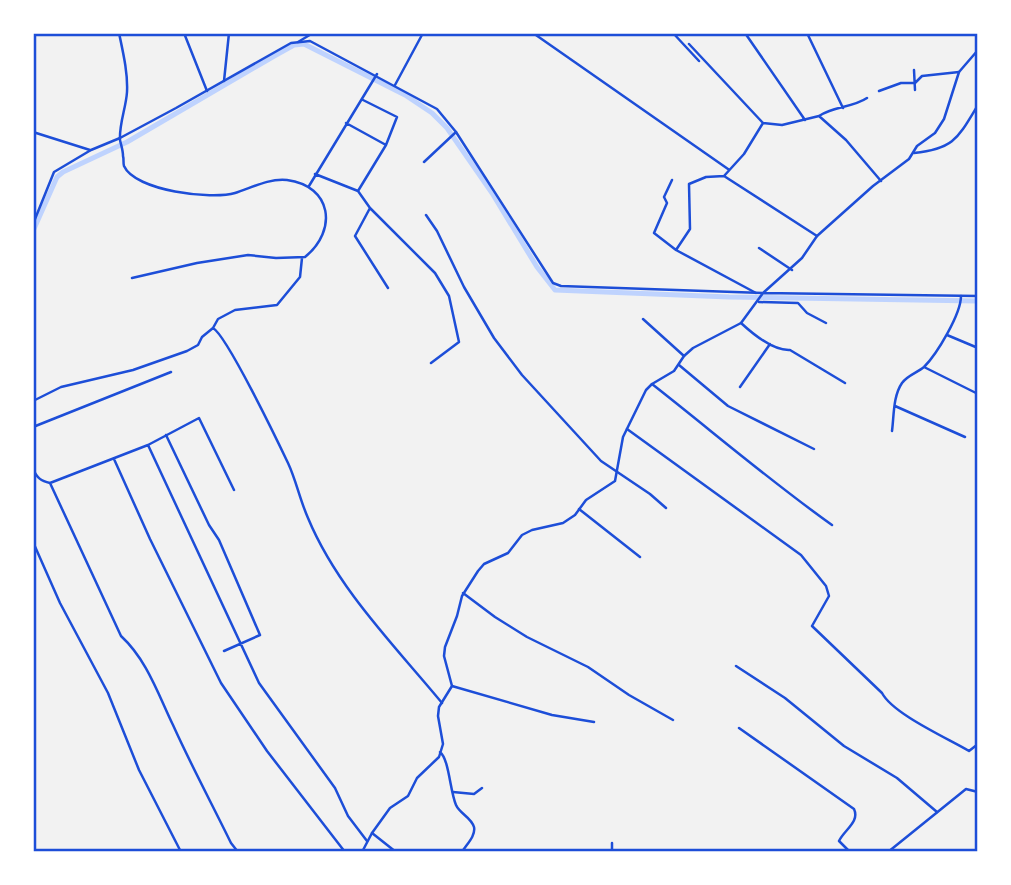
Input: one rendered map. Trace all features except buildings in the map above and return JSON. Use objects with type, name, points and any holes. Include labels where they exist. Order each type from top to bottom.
[{"type":"street","points":[[119,33],[127,89],[120,138],[124,167],[133,176],[147,184],[195,195],[234,193],[280,180],[309,186],[318,194],[327,220],[326,230],[314,250],[302,257],[231,258],[132,278]]},
{"type":"street","points":[[184,33],[207,90]]},
{"type":"street","points":[[224,81],[229,33]]},
{"type":"street","points":[[33,224],[54,172],[313,33]]},
{"type":"street","points":[[395,85],[423,33]]},
{"type":"street","points":[[533,33],[728,169]]},
{"type":"street","points":[[673,33],[699,61]]},
{"type":"street","points":[[745,33],[805,120]]},
{"type":"street","points":[[807,33],[843,108]]},
{"type":"street","points":[[298,42],[310,41],[437,109],[553,283],[561,286],[756,293]]},
{"type":"street","points":[[689,44],[763,123],[782,125],[805,120],[825,112],[858,105],[867,98]]},
{"type":"street","points":[[362,852],[390,808],[408,796],[417,778],[434,763],[440,752],[442,731],[438,716],[452,686],[444,652],[463,593],[484,564],[508,552],[522,535],[563,523],[575,515],[586,500],[615,481],[620,447],[646,390],[668,376],[684,356],[701,342],[741,323],[761,298],[803,258],[817,236],[935,133],[944,119],[959,72],[978,50]]},
{"type":"street","points":[[914,70],[915,90]]},
{"type":"street","points":[[879,91],[901,83],[915,83],[922,76],[959,72]]},
{"type":"street","points":[[309,186],[375,78]]},
{"type":"street","points":[[358,191],[386,145],[397,117],[362,99]]},
{"type":"street","points":[[914,153],[932,151],[950,144],[978,105]]},
{"type":"street","points":[[819,116],[846,141],[881,181]]},
{"type":"street","points":[[346,123],[386,145]]},
{"type":"street","points":[[724,176],[744,154],[763,123]]},
{"type":"street","points":[[33,132],[91,150]]},
{"type":"street","points":[[424,162],[454,135]]},
{"type":"street","points":[[315,174],[358,191],[370,208],[435,273],[449,296],[459,342],[431,363]]},
{"type":"street","points":[[676,250],[691,229],[689,184],[706,177],[724,176],[817,236]]},
{"type":"street","points":[[672,180],[664,197],[667,204],[654,233],[676,250],[761,298],[798,303],[807,313],[826,323]]},
{"type":"street","points":[[370,208],[355,236],[388,288]]},
{"type":"street","points":[[426,215],[437,231],[464,287],[501,347],[564,423],[601,461],[666,508]]},
{"type":"street","points":[[759,248],[792,270]]},
{"type":"street","points":[[33,401],[61,387],[133,370],[187,351],[198,345],[218,319],[235,310],[277,306],[300,276],[302,257]]},
{"type":"street","points":[[761,298],[961,299],[978,296]]},
{"type":"street","points":[[892,430],[902,383],[923,367],[947,335],[961,299]]},
{"type":"street","points":[[643,319],[684,356]]},
{"type":"street","points":[[741,323],[781,351],[790,350],[845,383]]},
{"type":"street","points":[[213,328],[223,337],[283,453],[308,519],[345,586],[442,703]]},
{"type":"street","points":[[947,335],[978,348]]},
{"type":"street","points":[[740,387],[770,344]]},
{"type":"street","points":[[679,365],[728,406],[814,449]]},
{"type":"street","points":[[923,367],[978,394]]},
{"type":"street","points":[[33,426],[171,372]]},
{"type":"street","points":[[652,384],[726,441],[778,487],[832,525]]},
{"type":"street","points":[[895,406],[965,437]]},
{"type":"street","points":[[33,469],[35,477],[50,483],[148,445],[199,418],[234,490]]},
{"type":"street","points":[[627,429],[801,555],[826,586],[829,596],[812,626],[882,693],[886,701],[915,721],[969,751],[978,744]]},
{"type":"street","points":[[166,435],[213,534],[219,540],[260,635],[224,652]]},
{"type":"street","points":[[148,445],[259,683],[335,788],[356,830],[368,843]]},
{"type":"street","points":[[114,459],[221,683],[267,751],[345,852]]},
{"type":"street","points":[[50,483],[121,636],[134,648],[158,691],[219,820],[238,852]]},
{"type":"street","points":[[579,509],[640,557]]},
{"type":"street","points":[[33,542],[66,615],[108,693],[139,771],[181,852]]},
{"type":"street","points":[[463,593],[527,637],[588,667],[673,720]]},
{"type":"street","points":[[736,666],[785,698],[844,746],[897,778],[937,812]]},
{"type":"street","points":[[452,686],[552,715],[594,722]]},
{"type":"street","points":[[739,728],[854,809],[855,820],[839,841],[850,852]]},
{"type":"street","points":[[440,752],[447,759],[457,809],[469,818],[474,827],[473,835],[461,852]]},
{"type":"street","points":[[452,792],[474,794],[482,788]]},
{"type":"street","points":[[888,852],[966,789],[978,792]]},
{"type":"street","points":[[372,833],[396,852]]},
{"type":"street","points":[[612,843],[612,852]]},
{"type":"waterway","points":[[33,231],[57,177],[63,172],[127,142],[294,45],[304,44],[405,95],[432,113],[447,128],[492,193],[537,267],[555,290],[729,297],[978,301]]}]
